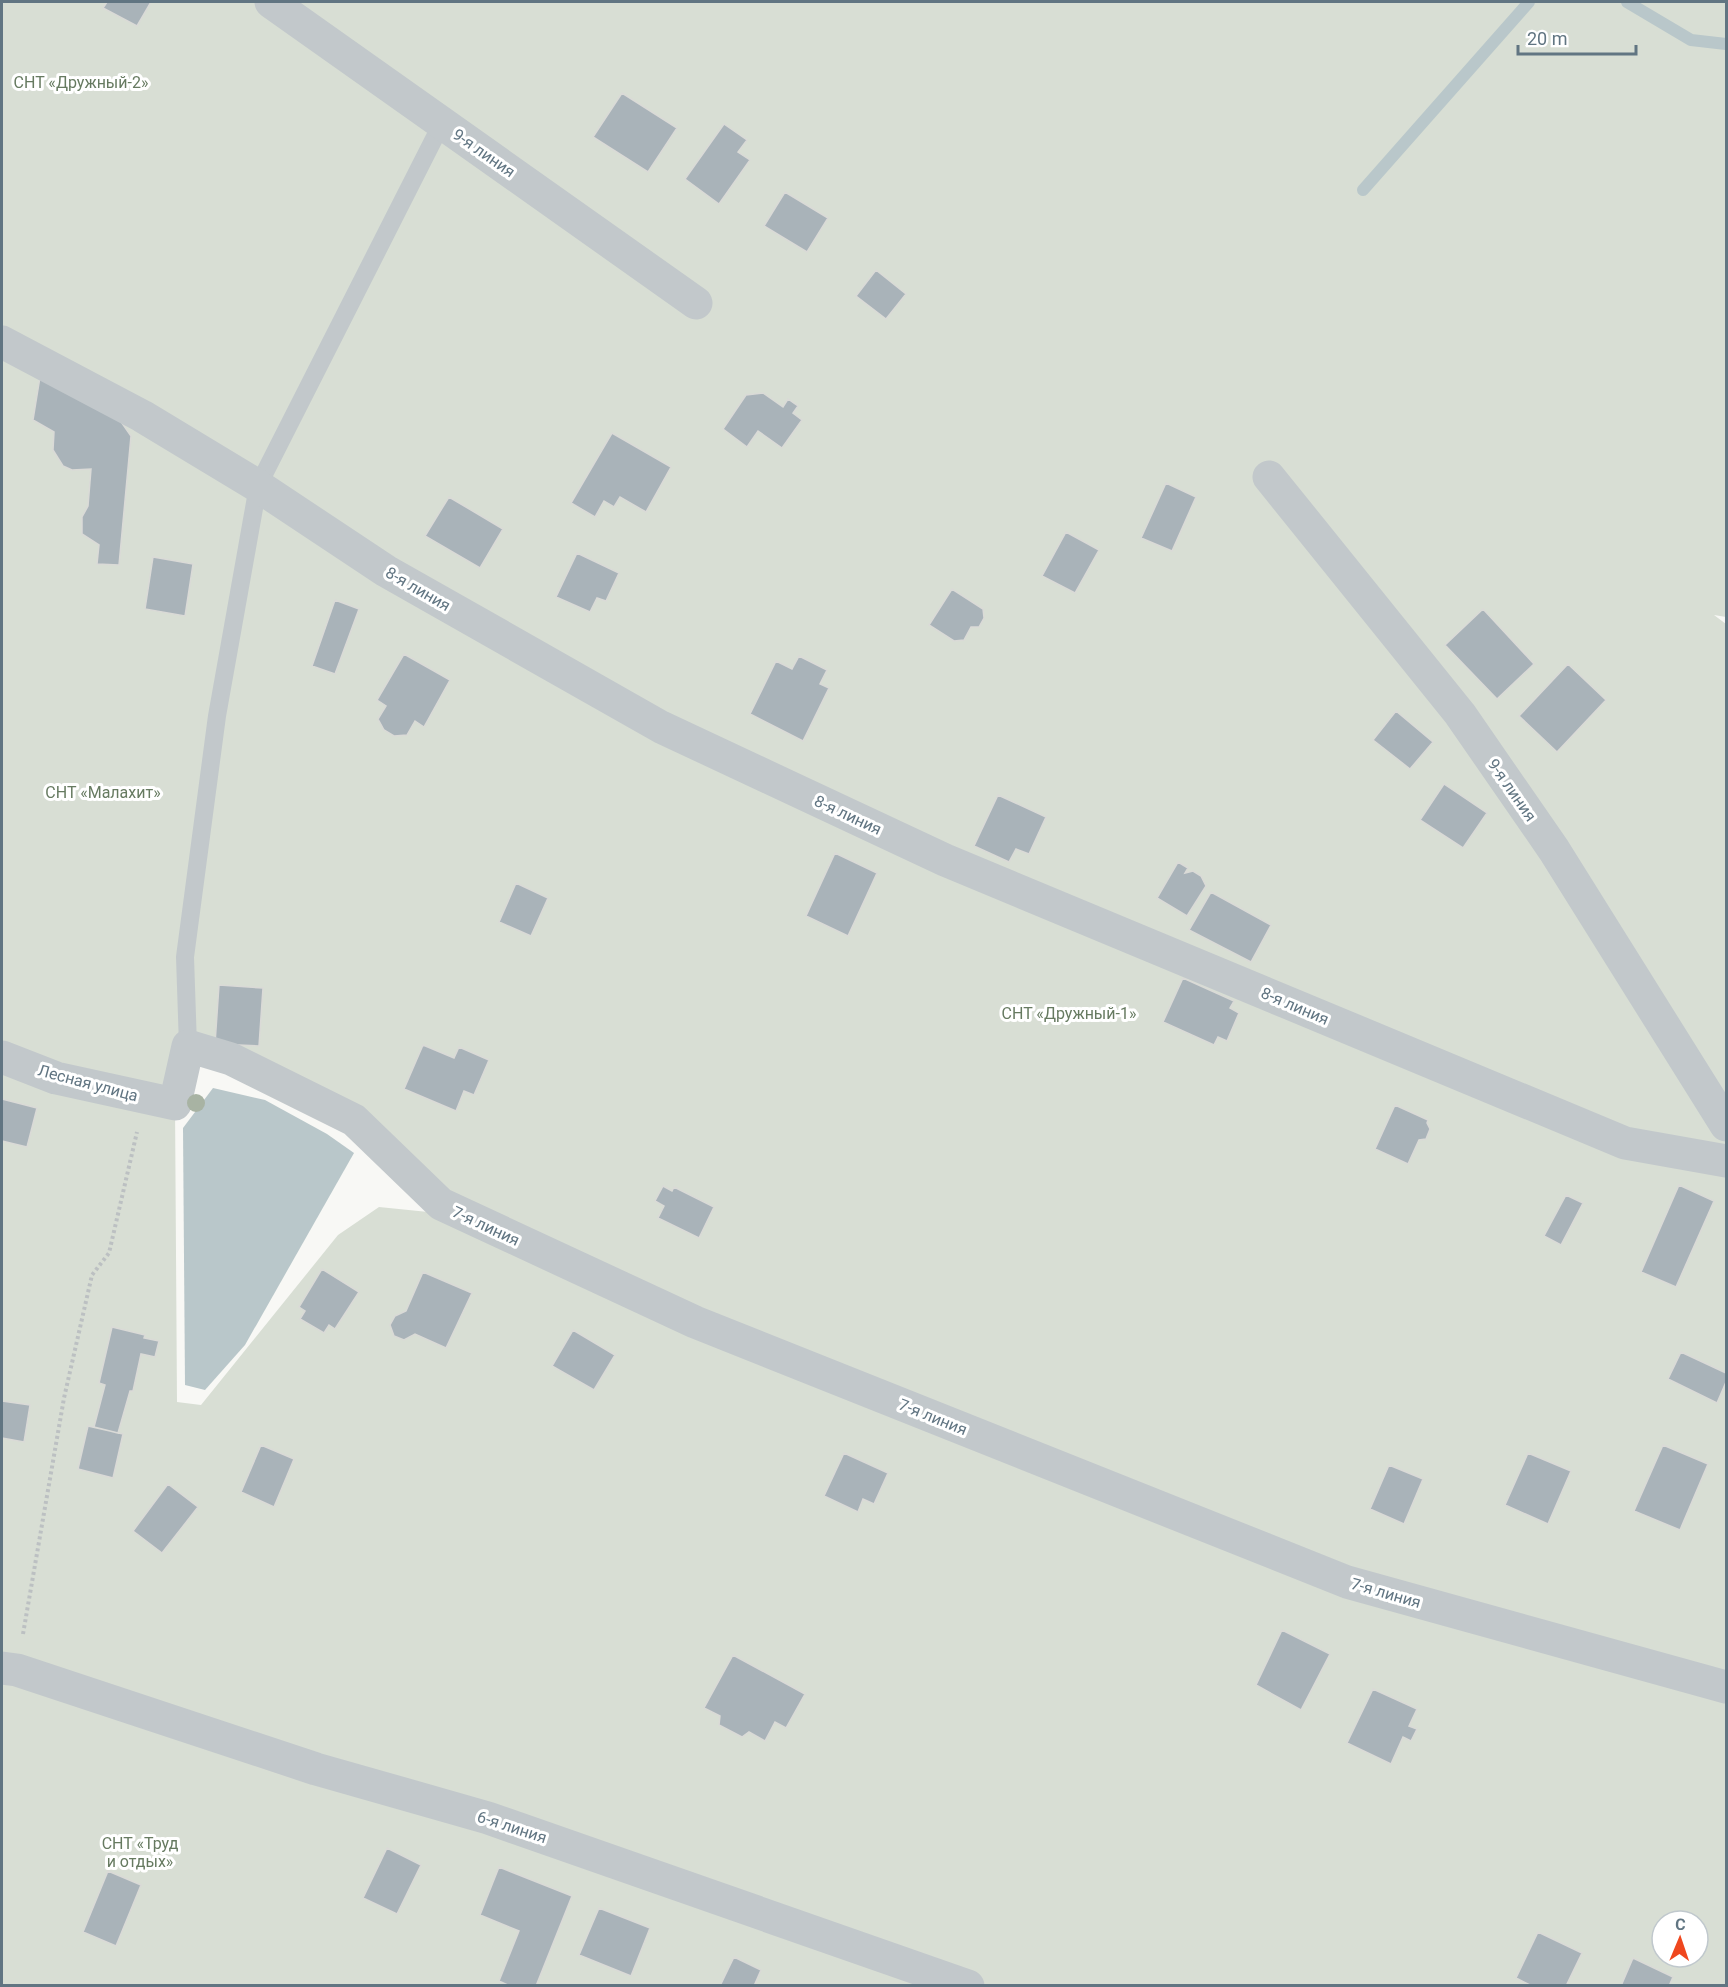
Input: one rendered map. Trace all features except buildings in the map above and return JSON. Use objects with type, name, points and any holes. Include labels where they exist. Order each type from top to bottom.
[{"type":"street","name":"9-я линия","points":[[272,2],[696,303]]},
{"type":"street","name":"8-я линия","points":[[12,348],[142,416],[258,486],[386,571],[661,727],[909,844],[1625,1143],[1726,1161]]},
{"type":"street","name":"9-я линия","points":[[1269,477],[1460,714],[1554,850],[1726,1125]]},
{"type":"street","points":[[166,1102],[188,1046]]},
{"type":"street","name":"7-я линия","points":[[188,1046],[231,1059],[354,1120],[441,1204],[695,1322],[1347,1582],[1726,1687]]},
{"type":"street","name":"Лесная улица","points":[[2,1057],[56,1078],[166,1102]]},
{"type":"street","name":"6-я линия","points":[[9,1669],[316,1769],[488,1818],[968,1986]]},
{"type":"lane","points":[[188,1046],[184,957],[217,716],[258,486],[442,123]]},
{"type":"path","points":[[9,1669],[64,1398],[92,1275],[109,1253],[135,1135],[166,1102]]},
{"type":"green space","name":"СНТ «Дружный-1»","points":[[2,2],[1726,2],[1726,617],[1714,615],[1726,624],[1726,1985],[2,1986]],"holes":[[[189,1046],[354,1120],[438,1213],[379,1207],[338,1235],[201,1405],[177,1402],[175,1104]]]},
{"type":"shaded area","points":[[213,1088],[265,1100],[327,1134],[354,1153],[245,1345],[205,1390],[185,1385],[183,1128]]},
{"type":"waterway","points":[[1363,190],[1529,2]]},
{"type":"waterway","points":[[1627,2],[1691,40],[1726,44]]},
{"type":"park label","name":"СНТ «Дружный-2»","points":[[81,82]]},
{"type":"park label","name":"СНТ «Малахит»","points":[[103,792]]},
{"type":"park label","name":"СНТ «Труд и отдых»","points":[[140,1852]]}]
